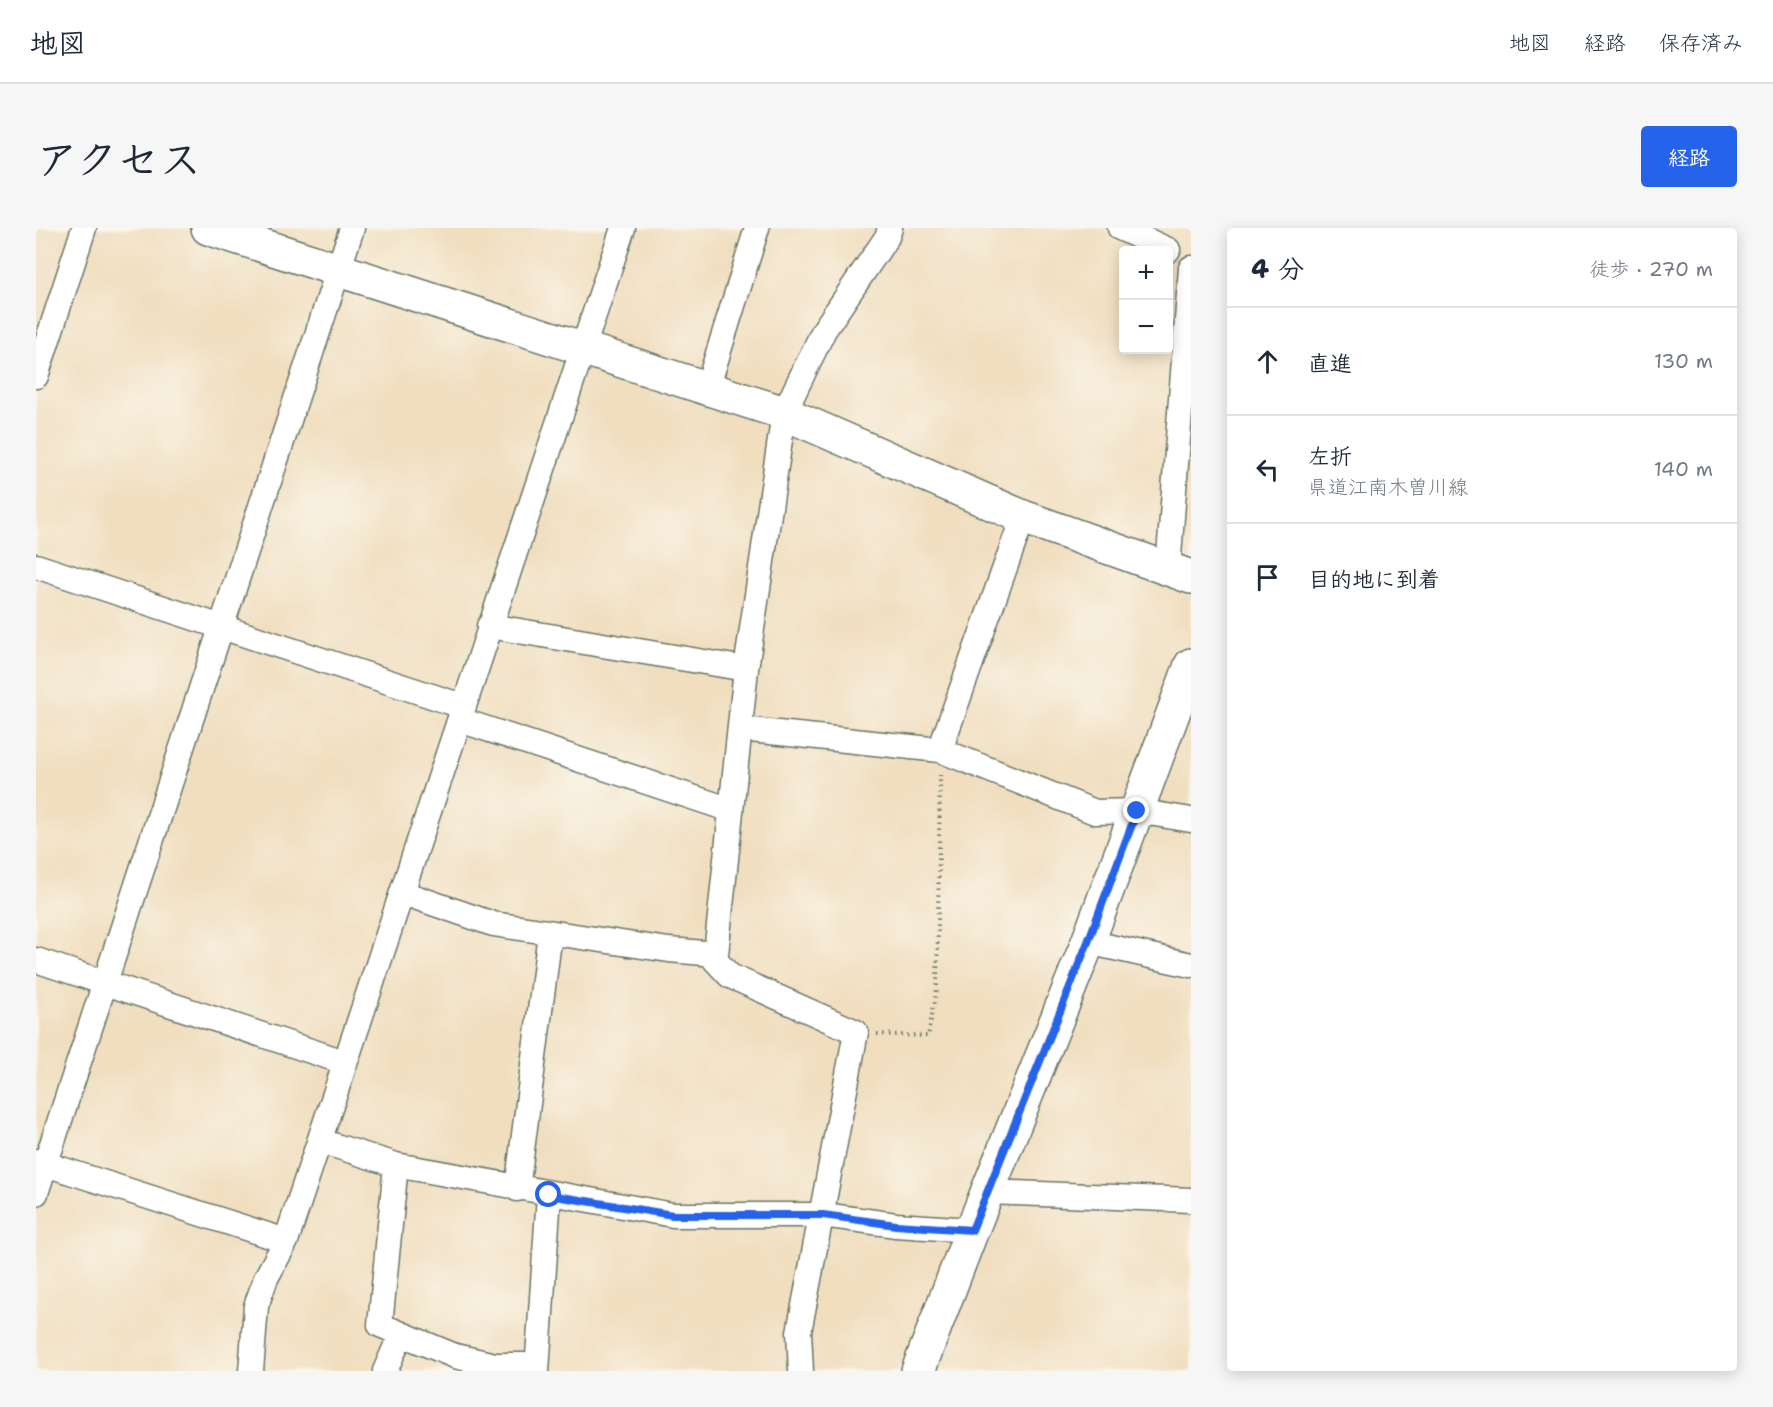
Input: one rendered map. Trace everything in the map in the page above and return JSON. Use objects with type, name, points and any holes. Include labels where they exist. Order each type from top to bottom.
[{"type":"street","points":[[36,376],[84,228]]},
{"type":"street","points":[[208,228],[784,413],[1023,517],[1179,573],[1191,268]]},
{"type":"street","points":[[36,1193],[41,1163],[104,983],[352,228]]},
{"type":"street","points":[[251,1371],[256,1306],[266,1278],[286,1241],[623,228]]},
{"type":"street","points":[[707,389],[757,228]]},
{"type":"street","points":[[801,1371],[800,1332],[856,1032],[730,976],[715,960],[746,669],[784,413],[824,330],[887,237],[890,228]]},
{"type":"street","points":[[1120,228],[1158,246]]},
{"type":"street","points":[[1173,253],[1191,262]]},
{"type":"street","points":[[940,750],[1023,517]]},
{"type":"street","points":[[36,566],[221,626],[730,810]]},
{"type":"street","points":[[489,626],[746,669]]},
{"type":"street","points":[[918,1371],[1088,942],[1191,665]]},
{"type":"street","points":[[741,729],[940,750],[1095,812],[1137,811],[1191,820]]},
{"type":"street","points":[[403,893],[493,924],[669,950],[716,954]]},
{"type":"street","points":[[517,1189],[550,933]]},
{"type":"street","points":[[1088,942],[1191,965]]},
{"type":"street","points":[[36,960],[344,1062]]},
{"type":"street","points":[[320,1141],[396,1165],[549,1195],[673,1215],[823,1215],[896,1225],[972,1230]]},
{"type":"street","points":[[41,1163],[286,1241]]},
{"type":"street","points":[[396,1165],[380,1325],[455,1356],[495,1365],[536,1368],[549,1195]]},
{"type":"street","points":[[988,1192],[1191,1200]]},
{"type":"street","points":[[385,1371],[401,1334]]},
{"type":"path","points":[[856,1032],[928,1036],[936,989],[940,750]]},
{"type":"route","points":[[549,1195],[673,1215],[823,1215],[896,1225],[972,1230],[1088,942],[1137,811]]}]
